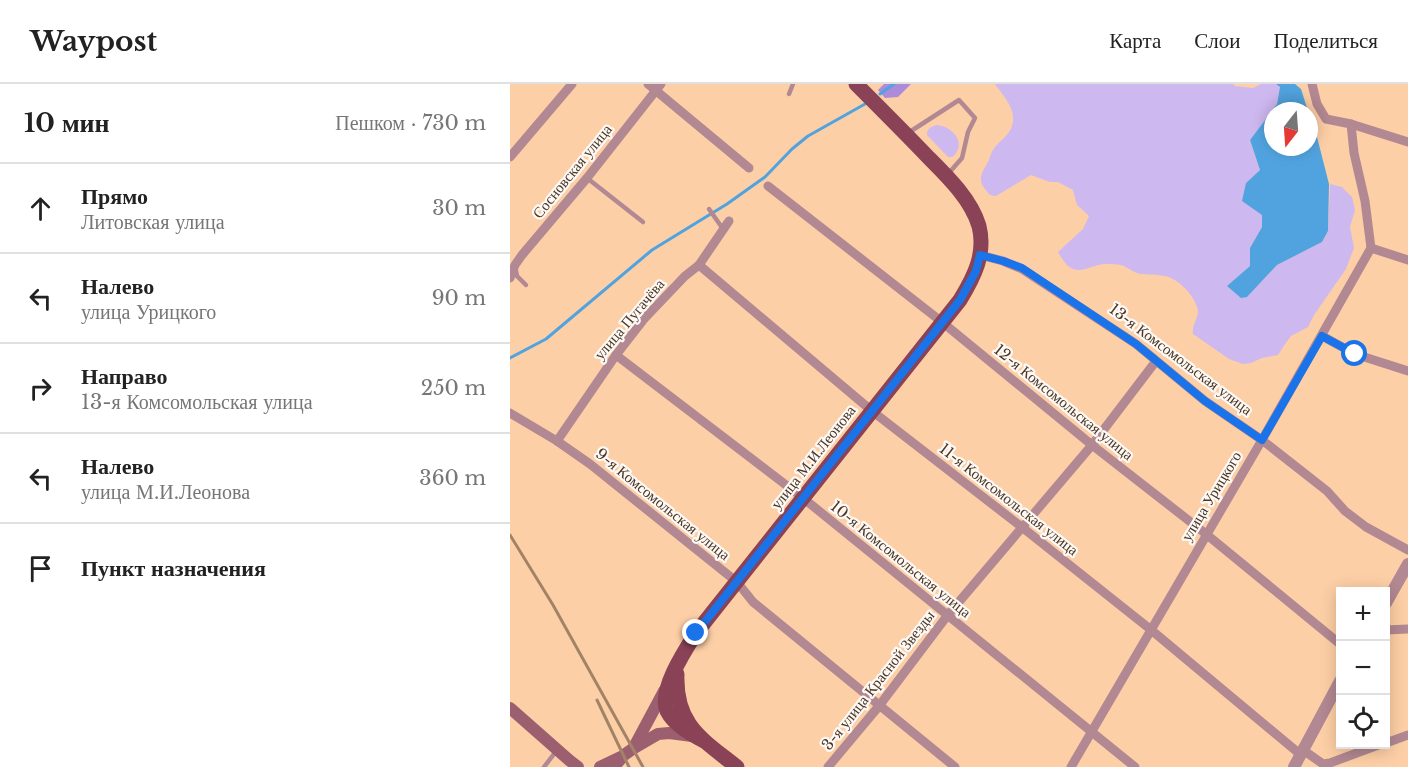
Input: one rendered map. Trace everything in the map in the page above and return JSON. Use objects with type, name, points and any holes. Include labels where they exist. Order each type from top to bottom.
[{"type":"main road","points":[[856,84],[946,176],[973,212],[979,227],[980,255]]},
{"type":"main road","name":"улица М.И.Леонова","points":[[672,687],[678,665],[696,633],[960,300],[976,271],[980,255]]},
{"type":"main road","points":[[672,687],[666,705],[668,712],[683,729],[704,741]]},
{"type":"main road","points":[[615,767],[629,751],[672,687]]},
{"type":"main road","points":[[672,687],[692,729]]},
{"type":"main road","points":[[510,708],[578,767]]},
{"type":"main road","points":[[600,767],[658,734],[666,726],[671,716]]},
{"type":"main road","points":[[651,717],[671,716],[684,722],[737,767]]},
{"type":"main road","points":[[658,734],[680,733],[704,741]]},
{"type":"street","points":[[510,157],[572,84]]},
{"type":"street","points":[[1312,84],[1317,104],[1326,119],[1351,124],[1408,142]]},
{"type":"street","points":[[655,86],[749,168]]},
{"type":"street","name":"Сосновская улица","points":[[510,278],[512,263],[522,255],[587,178],[655,86]]},
{"type":"street","points":[[1351,124],[1371,248],[1408,260]]},
{"type":"street","name":"12-я Комсомольская улица","points":[[768,186],[942,322],[1092,446],[1206,534],[1337,641]]},
{"type":"street","name":"улица Пугачёва","points":[[556,441],[644,319],[685,276],[699,265],[726,225]]},
{"type":"street","name":"улица Урицкого","points":[[1071,767],[1371,248]]},
{"type":"street","name":"13-я Комсомольская улица","points":[[980,255],[1022,268],[1136,344],[1205,401],[1262,440],[1327,491],[1345,511],[1408,550]]},
{"type":"street","name":"11-я Комсомольская улица","points":[[699,265],[872,411],[1023,528],[1302,752],[1323,764],[1368,749]]},
{"type":"street","points":[[1322,336],[1355,354],[1408,371]]},
{"type":"street","name":"10-я Комсомольская улица","points":[[616,355],[803,498],[1135,767]]},
{"type":"street","name":"3-я улица Красной Звезды","points":[[828,767],[879,706],[947,616],[1092,446],[1156,361]]},
{"type":"street","name":"9-я Комсомольская улица","points":[[510,413],[590,464],[737,582],[753,603],[955,767]]},
{"type":"street","points":[[1390,596],[1408,564]]},
{"type":"street","points":[[1390,630],[1408,629]]},
{"type":"street","points":[[1294,767],[1336,690]]},
{"type":"street","points":[[1390,742],[1408,735]]},
{"type":"lane","points":[[789,94],[793,84]]},
{"type":"lane","points":[[906,134],[959,100],[975,118],[968,132],[962,158],[946,176]]},
{"type":"lane","points":[[587,178],[643,222]]},
{"type":"lane","points":[[709,210],[714,217],[726,225]]},
{"type":"lane","points":[[512,263],[517,276],[526,285]]},
{"type":"lane","points":[[544,767],[557,749]]},
{"type":"shaded area","points":[[884,84],[911,84],[898,97],[885,98],[878,90]]},
{"type":"shaded area","points":[[995,84],[1233,84],[1253,88],[1261,84],[1276,84],[1280,87],[1277,102],[1264,102],[1264,121],[1250,140],[1260,170],[1246,183],[1262,215],[1262,227],[1250,248],[1250,266],[1228,286],[1247,297],[1277,265],[1322,242],[1328,231],[1330,184],[1342,187],[1352,197],[1355,210],[1350,227],[1354,248],[1346,269],[1308,327],[1291,336],[1278,355],[1243,364],[1229,359],[1193,334],[1198,310],[1195,302],[1180,283],[1161,275],[1134,272],[1117,264],[1101,264],[1077,270],[1066,264],[1058,252],[1083,229],[1089,216],[1077,205],[1073,190],[1058,182],[1050,182],[1031,175],[996,196],[988,192],[982,185],[982,174],[993,150],[1009,132],[1013,121],[1010,106]]},
{"type":"shaded area","points":[[937,125],[953,132],[959,142],[957,152],[952,157],[948,157],[927,135],[928,129]]},
{"type":"water","points":[[1276,84],[1295,84],[1301,89],[1305,102],[1277,102],[1280,87]]},
{"type":"water","points":[[1264,121],[1264,156],[1318,156],[1318,141],[1329,184],[1328,231],[1322,242],[1277,265],[1247,297],[1241,298],[1227,286],[1250,266],[1250,248],[1262,227],[1262,215],[1242,201],[1246,183],[1260,170],[1250,140]]},
{"type":"waterway","points":[[880,94],[894,84]]},
{"type":"waterway","points":[[510,358],[546,339],[652,250],[727,204],[765,177],[808,136],[865,104]]},
{"type":"railway","points":[[510,535],[553,605],[643,767]]},
{"type":"railway","points":[[597,700],[629,767]]},
{"type":"route","points":[[696,633],[960,300],[976,271],[980,255],[1022,268],[1136,344],[1205,401],[1262,440],[1322,336],[1355,354]]}]
